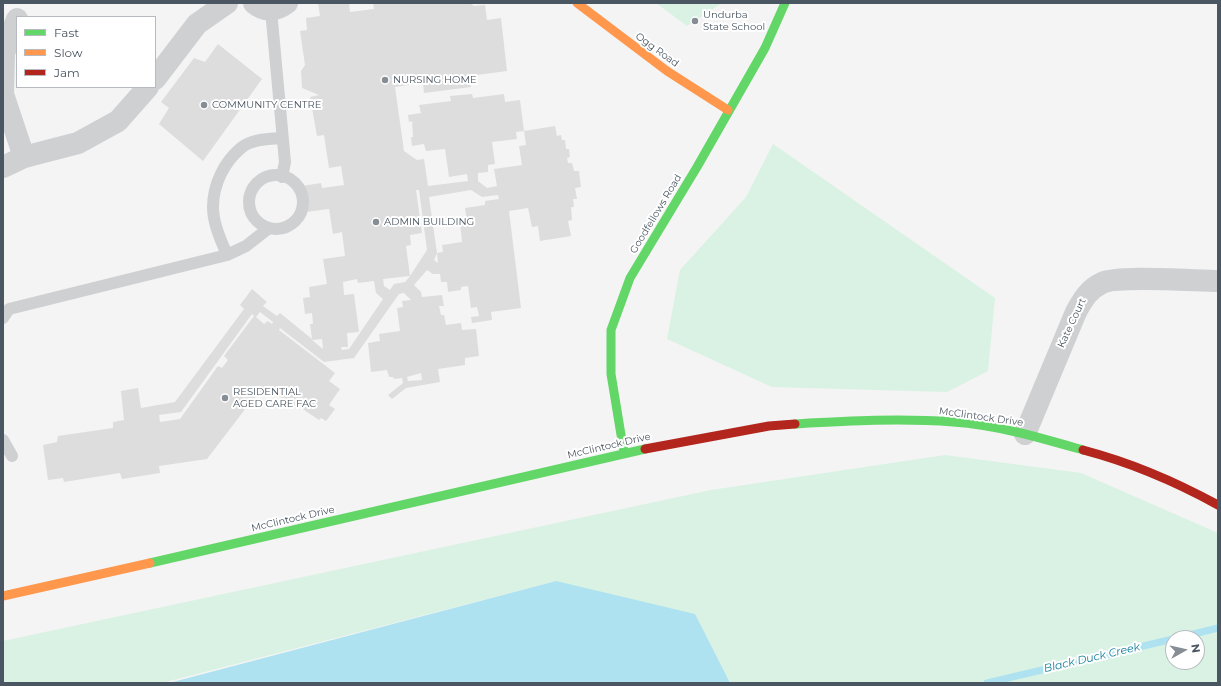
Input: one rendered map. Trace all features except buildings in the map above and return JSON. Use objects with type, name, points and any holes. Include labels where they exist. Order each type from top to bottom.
[{"type":"street","points":[[18,16],[24,3]]},
{"type":"street","points":[[156,78],[197,24],[227,3]]},
{"type":"street","name":"Ogg Road","points":[[577,3],[666,71],[728,110]]},
{"type":"street","name":"Goodfellows Road","points":[[624,453],[611,374],[611,330],[630,278],[697,167],[728,110],[765,48],[785,3]]},
{"type":"street","points":[[16,21],[4,53],[3,94],[24,157]]},
{"type":"street","points":[[3,167],[24,157],[78,143],[118,121],[147,88]]},
{"type":"street","name":"Kate Court","points":[[1025,434],[1076,312],[1085,295],[1103,282],[1124,279],[1218,281]]},
{"type":"street","name":"McClintock Drive","points":[[3,596],[549,472],[624,453],[770,426],[873,419],[954,422],[1025,434],[1111,458],[1200,495],[1218,505]]},
{"type":"lane","points":[[271,5],[285,162],[282,177]]},
{"type":"lane","points":[[227,255],[217,228],[213,207],[217,182],[226,164],[242,147],[264,139],[282,138]]},
{"type":"lane","points":[[271,176],[282,177],[294,183],[300,190],[303,205],[295,222],[287,227],[278,229],[269,228],[254,218],[250,200],[252,192],[264,179],[271,176]]},
{"type":"lane","points":[[3,318],[8,309],[227,255],[246,246],[269,228]]},
{"type":"lane","points":[[3,440],[12,456]]},
{"type":"green space","points":[[656,3],[722,3],[687,26]]},
{"type":"green space","points":[[773,144],[995,298],[988,371],[947,392],[772,387],[667,339],[680,270],[746,197]]},
{"type":"green space","points":[[945,455],[1081,473],[1218,533],[1218,683],[730,683],[728,678],[556,581],[162,683],[3,683],[3,641],[711,490]]},
{"type":"water","points":[[556,581],[695,614],[730,683],[169,683]]},
{"type":"waterway","name":"Black Duck Creek","points":[[1205,631],[1218,628]]},
{"type":"waterway","name":"Black Duck Creek","points":[[987,683],[1165,641]]},
{"type":"traffic: fast","points":[[624,453],[611,374],[611,330],[630,278],[697,167],[765,48],[785,3]]},
{"type":"traffic: fast","points":[[795,424],[894,420],[953,422],[1002,429],[1083,450]]},
{"type":"traffic: fast","points":[[150,563],[645,449]]},
{"type":"traffic: slow","points":[[577,3],[667,71],[728,110]]},
{"type":"traffic: slow","points":[[3,596],[150,563]]},
{"type":"traffic: jam","points":[[645,449],[769,426],[795,424]]},
{"type":"traffic: jam","points":[[1083,450],[1118,460],[1152,473],[1186,488],[1218,505]]},
{"type":"place","name":"Undurba State School","points":[[695,21]]},
{"type":"place","name":"NURSING HOME","points":[[385,80]]},
{"type":"place","name":"COMMUNITY CENTRE","points":[[204,105]]},
{"type":"place","name":"ADMIN BUILDING","points":[[376,222]]},
{"type":"place","name":"RESIDENTIAL AGED CARE FAC","points":[[225,398]]}]
